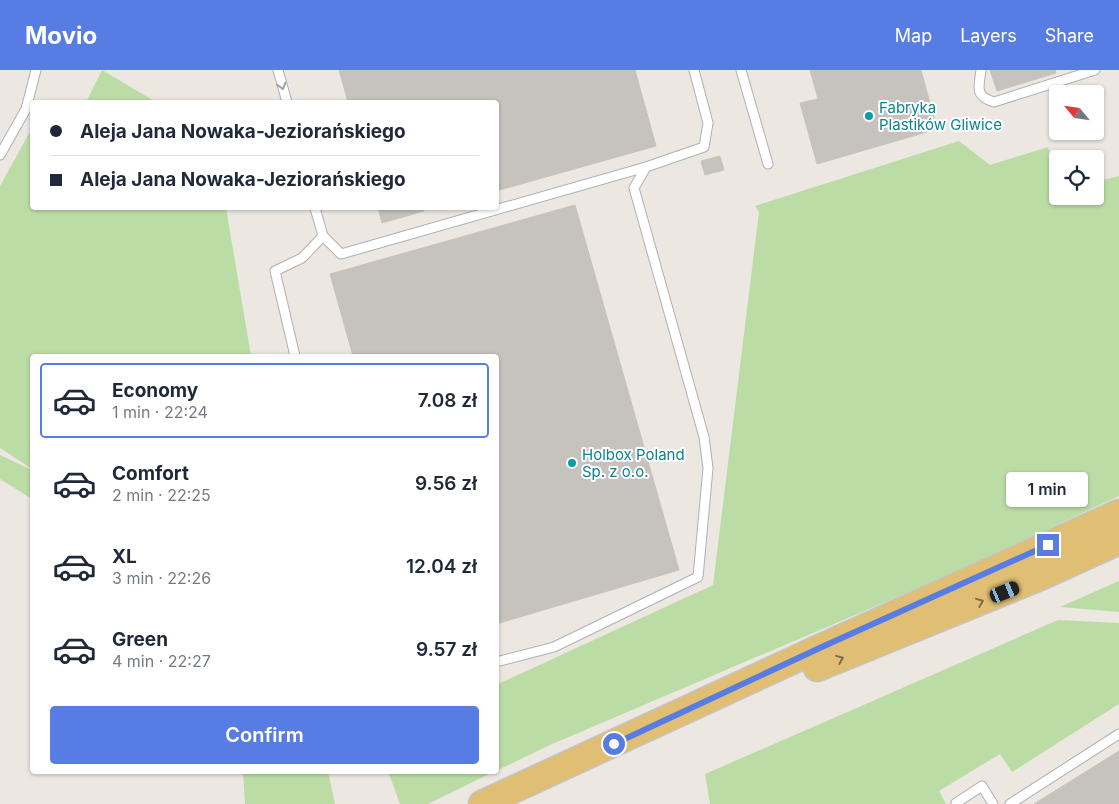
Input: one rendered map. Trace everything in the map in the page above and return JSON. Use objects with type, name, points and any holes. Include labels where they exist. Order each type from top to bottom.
[{"type":"main road","points":[[482,804],[824,646],[1119,513]]},
{"type":"main road","points":[[647,729],[765,689],[1040,577],[1119,541]]},
{"type":"lane","points":[[0,155],[26,109],[36,70]]},
{"type":"lane","points":[[278,70],[286,100]]},
{"type":"lane","points":[[499,209],[646,167],[704,147],[708,123],[694,70]]},
{"type":"lane","points":[[741,70],[768,164]]},
{"type":"lane","points":[[981,70],[978,84],[980,94],[994,102],[1095,70]]},
{"type":"lane","points":[[499,661],[554,647],[698,577],[708,468],[705,444],[702,427],[634,188],[646,167]]},
{"type":"lane","points":[[316,210],[323,236],[341,254],[495,210]]},
{"type":"lane","points":[[295,354],[274,271],[302,258],[323,236]]},
{"type":"lane","points":[[1010,804],[1119,734]]},
{"type":"lane","points":[[957,804],[982,786],[993,804]]},
{"type":"green space","points":[[102,70],[153,100],[87,100]]},
{"type":"green space","points":[[30,132],[30,210],[226,210],[251,354],[30,354],[30,468],[0,448],[0,186]]},
{"type":"green space","points":[[959,141],[990,165],[1048,147],[1049,205],[1104,205],[1104,180],[1119,176],[1119,496],[956,572],[550,745],[499,770],[499,684],[713,585],[759,212],[755,206]]},
{"type":"green space","points":[[0,455],[30,469],[30,498],[0,479]]},
{"type":"green space","points":[[1119,581],[1119,612],[1060,607]]},
{"type":"green space","points":[[1058,620],[1119,623],[1119,704],[1012,772],[1000,754],[939,791],[946,804],[710,804],[705,774]]},
{"type":"green space","points":[[243,774],[329,774],[335,804],[245,804]]},
{"type":"green space","points":[[389,774],[489,774],[428,804],[400,804]]},
{"type":"building","points":[[339,70],[635,70],[656,146],[499,190],[499,100],[347,100]]},
{"type":"building","name":"Fabryka Plastików Gliwice","points":[[810,70],[921,70],[937,129],[817,164],[800,103],[818,99]]},
{"type":"building","points":[[990,70],[1055,70],[1056,73],[997,91]]},
{"type":"building","points":[[720,156],[724,170],[705,175],[701,161]]},
{"type":"building","name":"Holbox Poland Sp. z o.o.","points":[[575,205],[679,570],[499,623],[499,354],[352,354],[330,274]]},
{"type":"building","points":[[379,210],[424,210],[424,211],[382,223]]},
{"type":"building","points":[[1119,751],[1119,804],[1034,804]]},
{"type":"place","name":"Fabryka Plastików Gliwice","points":[[869,116]]},
{"type":"place","name":"Holbox Poland Sp. z o.o.","points":[[572,463]]},
{"type":"route","points":[[614,744],[824,646],[1048,545]]}]
